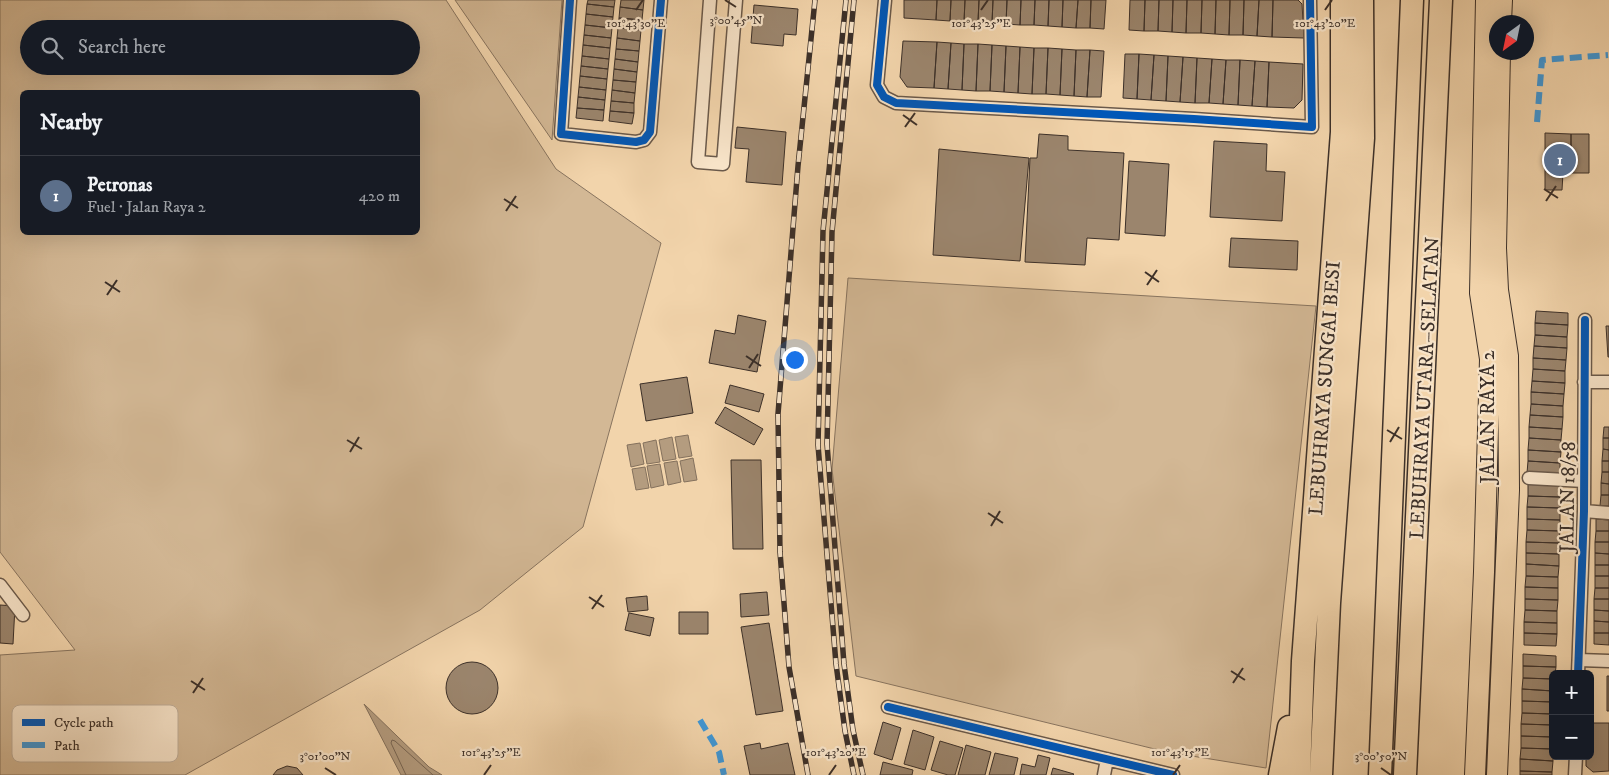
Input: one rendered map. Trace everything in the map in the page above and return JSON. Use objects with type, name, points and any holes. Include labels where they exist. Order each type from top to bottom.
[{"type":"highway","name":"LEBUHRAYA SUNGAI BESI","points":[[1299,775],[1303,661],[1342,132],[1347,0]]},
{"type":"highway","name":"LEBUHRAYA SUNGAI BESI","points":[[1321,775],[1330,593],[1363,138],[1347,0]]},
{"type":"highway","name":"LEBUHRAYA UTARA–SELATAN","points":[[1380,775],[1412,0]]},
{"type":"highway","name":"LEBUHRAYA UTARA–SELATAN","points":[[1406,775],[1441,0]]},
{"type":"highway","points":[[1280,775],[1303,661]]},
{"type":"main road","name":"JALAN RAYA 2","points":[[1475,775],[1484,572],[1490,359],[1480,294],[1486,0]]},
{"type":"main road","points":[[1501,15],[1502,0]]},
{"type":"main road","name":"JALAN RAYA 2","points":[[1499,772],[1509,490],[1508,356],[1498,290],[1496,248],[1500,60]]},
{"type":"street","points":[[570,0],[561,134],[636,142],[644,140],[650,132],[661,0]]},
{"type":"street","points":[[710,0],[698,162],[723,164],[736,0]]},
{"type":"street","points":[[885,0],[877,84],[884,97],[896,103],[1184,118],[1312,128],[1310,0]]},
{"type":"street","name":"JALAN 18/58","points":[[1578,670],[1584,511],[1585,320]]},
{"type":"street","points":[[1584,382],[1609,382]]},
{"type":"street","points":[[1529,478],[1584,481]]},
{"type":"street","points":[[1584,511],[1609,512]]},
{"type":"street","points":[[2,591],[23,615]]},
{"type":"street","points":[[1579,660],[1609,661]]},
{"type":"street","points":[[888,707],[1173,775]]},
{"type":"street","points":[[1104,775],[1107,759]]},
{"type":"street","points":[[1575,775],[1576,760]]},
{"type":"shaded area","points":[[0,0],[446,0],[556,169],[661,243],[583,527],[480,610],[185,775],[0,775],[0,655],[75,650],[0,552]]},
{"type":"shaded area","points":[[455,0],[562,0],[552,140]]},
{"type":"shaded area","points":[[848,278],[1316,306],[1266,768],[1167,752],[856,676],[832,469]]},
{"type":"water","points":[[688,435],[692,456],[679,458],[675,437]]},
{"type":"water","points":[[672,437],[676,459],[663,461],[659,440]]},
{"type":"water","points":[[656,440],[660,462],[647,464],[643,443]]},
{"type":"water","points":[[640,443],[644,464],[631,467],[627,445]]},
{"type":"water","points":[[693,458],[697,480],[684,482],[680,461]]},
{"type":"water","points":[[677,461],[681,482],[668,485],[664,463]]},
{"type":"water","points":[[660,464],[664,485],[651,488],[647,466]]},
{"type":"water","points":[[645,467],[649,488],[636,490],[632,469]]},
{"type":"water","points":[[364,704],[429,767],[442,775],[401,775]]},
{"type":"building","points":[[588,0],[615,0],[614,7],[587,4]]},
{"type":"building","points":[[621,0],[644,0],[643,10],[620,7]]},
{"type":"building","points":[[904,0],[937,0],[936,20],[904,18]]},
{"type":"building","points":[[937,0],[951,0],[950,21],[936,20]]},
{"type":"building","points":[[951,0],[965,0],[964,22],[950,21]]},
{"type":"building","points":[[965,0],[979,0],[978,22],[964,22]]},
{"type":"building","points":[[979,0],[993,0],[992,23],[978,22]]},
{"type":"building","points":[[993,0],[1007,0],[1006,24],[992,23]]},
{"type":"building","points":[[1007,0],[1021,0],[1020,25],[1006,24]]},
{"type":"building","points":[[1021,0],[1035,0],[1034,25],[1020,25]]},
{"type":"building","points":[[1035,0],[1049,0],[1048,26],[1034,25]]},
{"type":"building","points":[[1049,0],[1063,0],[1062,27],[1048,26]]},
{"type":"building","points":[[1063,0],[1078,0],[1076,28],[1062,27]]},
{"type":"building","points":[[1078,0],[1091,0],[1090,28],[1076,28]]},
{"type":"building","points":[[1091,0],[1106,0],[1104,29],[1090,28]]},
{"type":"building","points":[[1130,0],[1145,0],[1144,31],[1129,30]]},
{"type":"building","points":[[1145,0],[1159,0],[1158,31],[1144,31]]},
{"type":"building","points":[[1159,0],[1173,0],[1172,32],[1158,31]]},
{"type":"building","points":[[1173,0],[1187,0],[1186,33],[1172,32]]},
{"type":"building","points":[[1187,0],[1202,0],[1201,33],[1186,33]]},
{"type":"building","points":[[1202,0],[1216,0],[1215,34],[1201,33]]},
{"type":"building","points":[[1216,0],[1230,0],[1229,35],[1215,34]]},
{"type":"building","points":[[1230,0],[1244,0],[1243,35],[1229,35]]},
{"type":"building","points":[[1244,0],[1259,0],[1257,36],[1243,35]]},
{"type":"building","points":[[1259,0],[1273,0],[1272,37],[1257,36]]},
{"type":"building","points":[[1273,0],[1298,0],[1302,4],[1304,38],[1272,37]]},
{"type":"building","points":[[587,4],[614,7],[613,17],[586,14]]},
{"type":"building","points":[[754,5],[798,9],[796,35],[784,34],[783,46],[751,43]]},
{"type":"building","points":[[620,7],[643,10],[642,20],[619,18]]},
{"type":"building","points":[[586,14],[613,17],[612,28],[585,25]]},
{"type":"building","points":[[619,18],[642,20],[641,30],[618,28]]},
{"type":"building","points":[[585,25],[612,28],[611,38],[584,35]]},
{"type":"building","points":[[618,28],[641,30],[640,41],[617,38]]},
{"type":"building","points":[[584,35],[611,38],[610,48],[583,45]]},
{"type":"building","points":[[617,38],[640,41],[639,51],[616,49]]},
{"type":"building","points":[[903,41],[937,42],[934,88],[907,87],[900,77]]},
{"type":"building","points":[[937,42],[951,43],[948,89],[934,88]]},
{"type":"building","points":[[951,43],[964,44],[962,90],[948,89]]},
{"type":"building","points":[[964,44],[978,44],[976,91],[962,90]]},
{"type":"building","points":[[978,44],[992,45],[990,91],[976,91]]},
{"type":"building","points":[[583,45],[610,48],[609,59],[582,56]]},
{"type":"building","points":[[992,45],[1006,46],[1004,92],[990,91]]},
{"type":"building","points":[[1006,46],[1020,47],[1018,93],[1004,92]]},
{"type":"building","points":[[1020,47],[1034,48],[1032,94],[1018,93]]},
{"type":"building","points":[[1034,48],[1048,48],[1046,94],[1032,94]]},
{"type":"building","points":[[1048,48],[1062,49],[1060,95],[1046,94]]},
{"type":"building","points":[[616,49],[639,51],[638,62],[615,59]]},
{"type":"building","points":[[1062,49],[1076,50],[1074,96],[1060,95]]},
{"type":"building","points":[[1076,50],[1090,50],[1087,97],[1074,96]]},
{"type":"building","points":[[1090,50],[1104,51],[1101,97],[1087,97]]},
{"type":"building","points":[[1125,54],[1139,54],[1137,99],[1123,98]]},
{"type":"building","points":[[1139,54],[1154,55],[1151,100],[1137,99]]},
{"type":"building","points":[[1154,55],[1168,56],[1166,101],[1151,100]]},
{"type":"building","points":[[582,56],[609,59],[608,69],[581,66]]},
{"type":"building","points":[[1168,56],[1183,57],[1180,102],[1166,101]]},
{"type":"building","points":[[1183,57],[1197,58],[1195,103],[1180,102]]},
{"type":"building","points":[[1197,58],[1212,59],[1209,103],[1195,103]]},
{"type":"building","points":[[615,59],[638,62],[637,72],[614,69]]},
{"type":"building","points":[[1212,59],[1226,60],[1223,104],[1209,103]]},
{"type":"building","points":[[1226,60],[1240,60],[1238,105],[1223,104]]},
{"type":"building","points":[[1240,60],[1255,61],[1252,106],[1238,105]]},
{"type":"building","points":[[1255,61],[1269,62],[1267,107],[1252,106]]},
{"type":"building","points":[[1269,62],[1303,64],[1302,100],[1294,108],[1267,107]]},
{"type":"building","points":[[581,66],[608,69],[607,79],[580,76]]},
{"type":"building","points":[[614,69],[637,72],[636,82],[613,80]]},
{"type":"building","points":[[580,76],[607,79],[606,90],[579,87]]},
{"type":"building","points":[[613,80],[636,82],[635,93],[612,90]]},
{"type":"building","points":[[579,87],[606,90],[605,100],[578,97]]},
{"type":"building","points":[[612,90],[635,93],[634,103],[611,101]]},
{"type":"building","points":[[578,97],[605,100],[604,110],[577,108]]},
{"type":"building","points":[[611,101],[634,103],[634,113],[610,111]]},
{"type":"building","points":[[577,108],[604,110],[603,121],[576,118]]},
{"type":"building","points":[[610,111],[634,113],[632,124],[609,121]]},
{"type":"building","points":[[737,127],[786,132],[782,185],[746,182],[749,149],[735,148]]},
{"type":"building","points":[[1545,133],[1571,134],[1571,173],[1563,173],[1562,190],[1545,190]]},
{"type":"building","points":[[1039,134],[1068,136],[1068,150],[1124,153],[1119,240],[1087,238],[1085,265],[1025,262],[1030,158],[1037,158]]},
{"type":"building","points":[[1571,134],[1589,134],[1589,173],[1571,173]]},
{"type":"building","points":[[1214,141],[1267,144],[1266,171],[1285,172],[1282,221],[1210,217]]},
{"type":"building","points":[[939,149],[1029,158],[1020,261],[933,255]]},
{"type":"building","points":[[1129,161],[1169,164],[1165,236],[1125,233]]},
{"type":"building","points":[[1231,238],[1298,241],[1297,270],[1229,267]]},
{"type":"building","points":[[1536,311],[1568,313],[1568,325],[1535,323]]},
{"type":"building","points":[[738,315],[766,321],[757,372],[709,363],[715,330],[735,334]]},
{"type":"building","points":[[1535,323],[1568,325],[1567,337],[1535,335]]},
{"type":"building","points":[[1606,326],[1609,326],[1609,357],[1608,357]]},
{"type":"building","points":[[1535,335],[1567,337],[1567,348],[1534,346]]},
{"type":"building","points":[[1534,346],[1567,348],[1566,360],[1533,358]]},
{"type":"building","points":[[1533,358],[1566,360],[1565,371],[1533,369]]},
{"type":"building","points":[[1533,369],[1565,371],[1565,383],[1532,381]]},
{"type":"building","points":[[687,377],[693,413],[646,421],[640,384]]},
{"type":"building","points":[[1532,381],[1565,383],[1564,394],[1531,392]]},
{"type":"building","points":[[730,385],[764,394],[759,412],[725,403]]},
{"type":"building","points":[[1531,392],[1564,394],[1563,406],[1531,404]]},
{"type":"building","points":[[1531,404],[1563,406],[1563,417],[1530,415]]},
{"type":"building","points":[[725,407],[763,429],[754,445],[715,423]]},
{"type":"building","points":[[1530,415],[1563,417],[1562,429],[1529,427]]},
{"type":"building","points":[[1529,427],[1562,429],[1561,440],[1529,438]]},
{"type":"building","points":[[1604,427],[1609,427],[1609,438],[1603,438]]},
{"type":"building","points":[[1529,438],[1561,440],[1561,452],[1528,450]]},
{"type":"building","points":[[1603,438],[1609,438],[1609,450],[1603,449]]},
{"type":"building","points":[[1603,449],[1609,450],[1609,461],[1602,461]]},
{"type":"building","points":[[1528,450],[1561,452],[1560,463],[1528,461]]},
{"type":"building","points":[[731,460],[761,460],[763,549],[733,549]]},
{"type":"building","points":[[1528,461],[1560,463],[1560,475],[1527,473]]},
{"type":"building","points":[[1602,461],[1609,461],[1609,472],[1602,472]]},
{"type":"building","points":[[1602,472],[1609,472],[1609,484],[1601,483]]},
{"type":"building","points":[[1601,483],[1609,484],[1609,495],[1601,495]]},
{"type":"building","points":[[1528,484],[1561,485],[1560,497],[1528,496]]},
{"type":"building","points":[[1601,495],[1609,495],[1609,506],[1600,506]]},
{"type":"building","points":[[1528,496],[1560,497],[1560,508],[1527,507]]},
{"type":"building","points":[[1527,507],[1560,508],[1560,520],[1527,519]]},
{"type":"building","points":[[1527,519],[1560,520],[1560,531],[1527,530]]},
{"type":"building","points":[[1596,519],[1609,520],[1609,531],[1596,531]]},
{"type":"building","points":[[1527,530],[1560,531],[1559,543],[1526,542]]},
{"type":"building","points":[[1596,531],[1609,531],[1609,542],[1595,542]]},
{"type":"building","points":[[1526,542],[1559,543],[1559,554],[1526,553]]},
{"type":"building","points":[[1595,542],[1609,542],[1609,554],[1595,553]]},
{"type":"building","points":[[1526,553],[1559,554],[1559,566],[1526,564]]},
{"type":"building","points":[[1595,553],[1609,554],[1609,565],[1595,565]]},
{"type":"building","points":[[1526,564],[1559,566],[1558,577],[1526,576]]},
{"type":"building","points":[[1595,565],[1609,565],[1609,576],[1595,576]]},
{"type":"building","points":[[1526,576],[1558,577],[1558,588],[1525,587]]},
{"type":"building","points":[[1595,576],[1609,576],[1609,588],[1595,588]]},
{"type":"building","points":[[1525,587],[1558,588],[1558,600],[1525,599]]},
{"type":"building","points":[[1595,588],[1609,588],[1609,599],[1594,599]]},
{"type":"building","points":[[767,592],[769,615],[741,617],[740,594]]},
{"type":"building","points":[[647,596],[648,610],[628,612],[626,598]]},
{"type":"building","points":[[1525,599],[1558,600],[1557,611],[1525,610]]},
{"type":"building","points":[[1594,599],[1609,599],[1609,611],[1594,610]]},
{"type":"building","points":[[0,605],[15,606],[13,644],[0,643]]},
{"type":"building","points":[[1525,610],[1557,611],[1557,623],[1524,622]]},
{"type":"building","points":[[1594,610],[1609,611],[1609,622],[1594,621]]},
{"type":"building","points":[[679,612],[708,612],[708,634],[679,634]]},
{"type":"building","points":[[629,613],[654,618],[650,636],[625,630]]},
{"type":"building","points":[[1594,621],[1609,622],[1609,633],[1594,633]]},
{"type":"building","points":[[1524,622],[1557,623],[1557,634],[1524,633]]},
{"type":"building","points":[[769,623],[783,711],[756,715],[741,627]]},
{"type":"building","points":[[1524,633],[1557,634],[1556,646],[1524,645]]},
{"type":"building","points":[[1594,633],[1609,633],[1609,645],[1594,644]]},
{"type":"building","points":[[1523,654],[1556,656],[1556,667],[1523,666]]},
{"type":"building","points":[[472,662],[486,666],[494,674],[498,688],[494,702],[486,710],[472,714],[458,710],[450,702],[446,688],[450,674],[458,666]]},
{"type":"building","points":[[1523,666],[1556,667],[1556,670],[1549,670],[1549,679],[1523,678]]},
{"type":"building","points":[[1607,676],[1609,676],[1609,711],[1607,711]]},
{"type":"building","points":[[1523,678],[1549,679],[1549,691],[1522,689]]},
{"type":"building","points":[[1522,689],[1549,691],[1549,702],[1522,701]]},
{"type":"building","points":[[1522,701],[1549,702],[1549,714],[1522,713]]},
{"type":"building","points":[[1522,713],[1549,714],[1549,725],[1521,724]]},
{"type":"building","points":[[883,722],[901,728],[892,760],[874,754]]},
{"type":"building","points":[[1594,723],[1609,723],[1609,771],[1593,772],[1586,766],[1586,760],[1594,760]]},
{"type":"building","points":[[1521,724],[1549,725],[1549,737],[1521,736]]},
{"type":"building","points":[[913,730],[934,737],[925,770],[904,764]]},
{"type":"building","points":[[1521,736],[1549,737],[1549,749],[1521,748]]},
{"type":"building","points":[[940,741],[963,748],[955,775],[931,770]]},
{"type":"building","points":[[760,743],[761,749],[788,743],[795,775],[750,775],[744,746]]},
{"type":"building","points":[[966,745],[991,752],[985,775],[958,775]]},
{"type":"building","points":[[1521,748],[1549,749],[1549,760],[1553,761],[1520,759]]},
{"type":"building","points":[[995,753],[1018,758],[1014,775],[989,775]]},
{"type":"building","points":[[1038,755],[1050,758],[1046,775],[1020,775],[1022,764],[1035,767]]},
{"type":"building","points":[[1520,759],[1553,761],[1552,772],[1520,771]]},
{"type":"building","points":[[883,762],[913,770],[912,775],[880,775]]},
{"type":"building","points":[[287,766],[297,768],[303,775],[273,775],[277,770]]},
{"type":"building","points":[[1053,768],[1074,774],[1051,775]]},
{"type":"building","points":[[1520,771],[1552,772],[1552,775],[1520,775]]},
{"type":"railway","points":[[808,775],[789,667],[780,552],[778,414],[798,166],[815,0]]},
{"type":"railway","points":[[846,0],[823,231],[818,445],[836,664],[845,731],[854,775]]},
{"type":"railway","points":[[854,0],[832,232],[827,444],[844,664],[853,730],[863,775]]},
{"type":"marked path","points":[[1537,122],[1542,60],[1608,55]]},
{"type":"marked path","points":[[700,720],[719,752],[724,775]]},
{"type":"cycle path","points":[[570,0],[561,134],[636,142],[644,140],[650,132],[661,0]]},
{"type":"cycle path","points":[[885,0],[877,85],[884,97],[896,103],[1312,127],[1310,0]]},
{"type":"cycle path","points":[[1578,670],[1584,511],[1585,320]]},
{"type":"cycle path","points":[[888,707],[1173,775]]},
{"type":"place","name":"Petronas","points":[[1560,160]]}]
